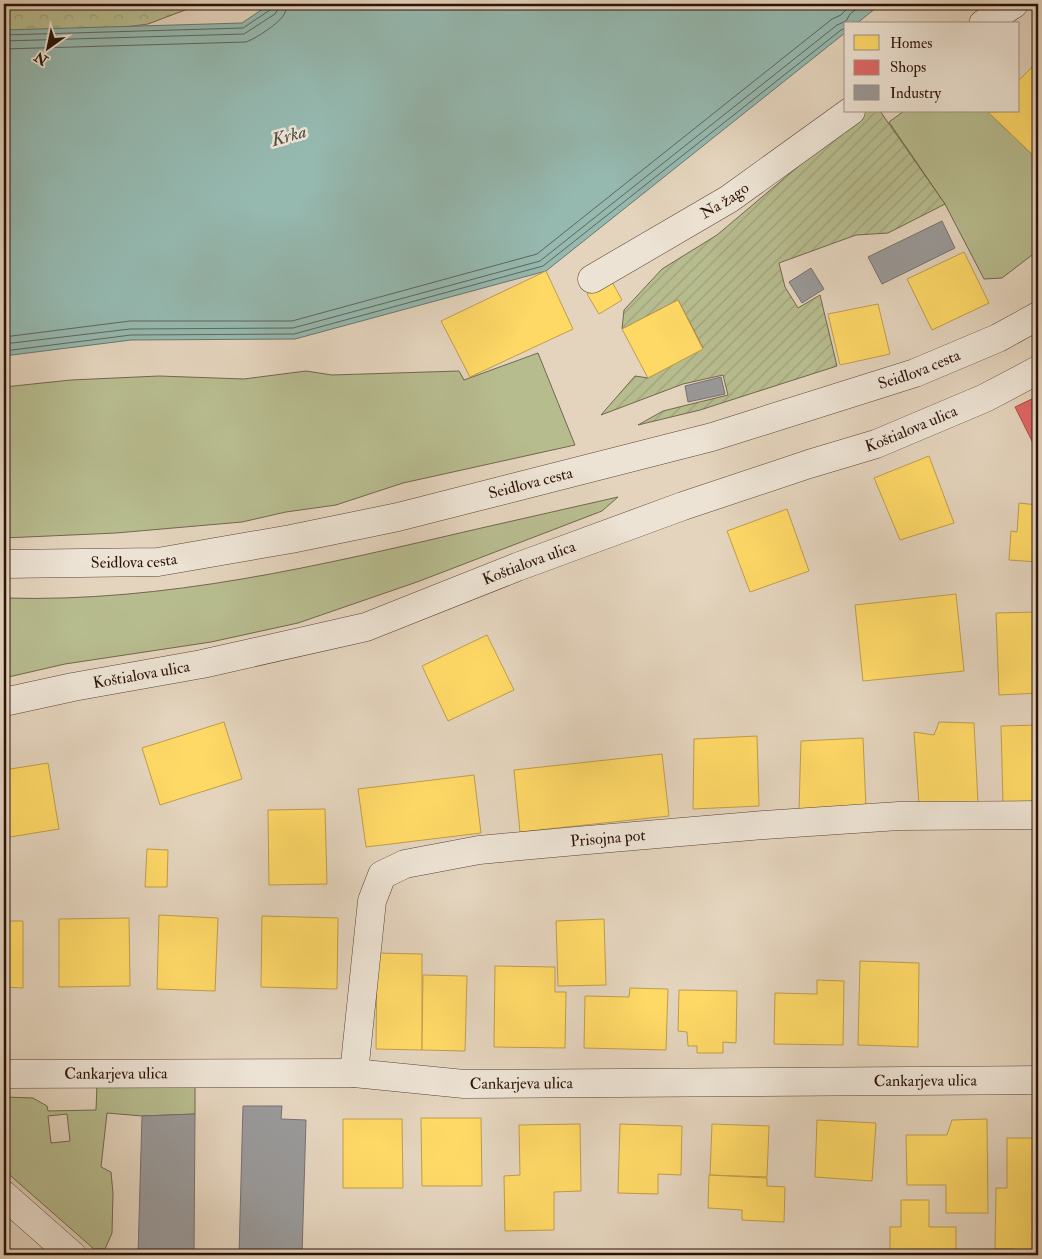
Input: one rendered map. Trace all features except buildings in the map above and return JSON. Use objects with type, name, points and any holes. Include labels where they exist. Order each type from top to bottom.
[{"type":"street","points":[[985,22],[1014,4]]},
{"type":"street","name":"Na žago","points":[[592,279],[729,199],[850,112]]},
{"type":"street","name":"Seidlova cesta","points":[[4,564],[158,562],[291,539],[398,517],[533,484],[721,434],[915,373],[998,338],[1038,316]]},
{"type":"street","name":"Koštialova ulica","points":[[4,702],[73,687],[202,664],[366,627],[517,567],[683,506],[876,444],[985,398],[1038,370]]},
{"type":"street","name":"Prisojna pot","points":[[354,1073],[372,901],[382,875],[398,867],[479,850],[755,826],[900,816],[1038,815]]},
{"type":"street","name":"Cankarjeva ulica","points":[[4,1074],[354,1073],[464,1084],[1038,1080]]},
{"type":"street","points":[[4,1195],[72,1255]]},
{"type":"green space","points":[[4,4],[201,4],[148,24],[25,41],[4,42]]},
{"type":"green space","points":[[863,112],[881,112],[945,204],[888,233],[856,235],[779,263],[785,287],[798,308],[820,295],[837,366],[700,410],[638,425],[663,411],[728,395],[723,375],[683,384],[601,415],[635,376],[648,378],[703,348],[678,300],[622,329],[624,310],[662,269],[717,235]]},
{"type":"green space","points":[[903,112],[988,112],[1038,160],[1038,245],[1036,252],[1002,278],[984,279],[945,204],[889,122]]},
{"type":"green space","points":[[538,353],[575,445],[403,483],[336,505],[286,512],[242,522],[116,533],[4,538],[4,387],[71,380],[159,376],[244,379],[306,371],[332,375],[459,371],[464,380]]},
{"type":"green space","points":[[618,497],[602,511],[417,582],[298,623],[211,642],[65,664],[4,678],[4,598],[64,598],[124,594],[184,588],[243,579],[360,556]]},
{"type":"green space","points":[[97,1084],[195,1086],[195,1114],[142,1116],[107,1113],[101,1167],[111,1172],[113,1193],[112,1233],[105,1249],[94,1249],[4,1170],[4,1097],[33,1098],[47,1106],[48,1111],[96,1110]],"holes":[[[67,1114],[70,1141],[51,1143],[48,1116]]]},
{"type":"water","name":"Krka","points":[[270,4],[881,4],[858,22],[844,22],[844,34],[546,271],[295,339],[131,340],[4,356],[4,30],[242,23]]}]
